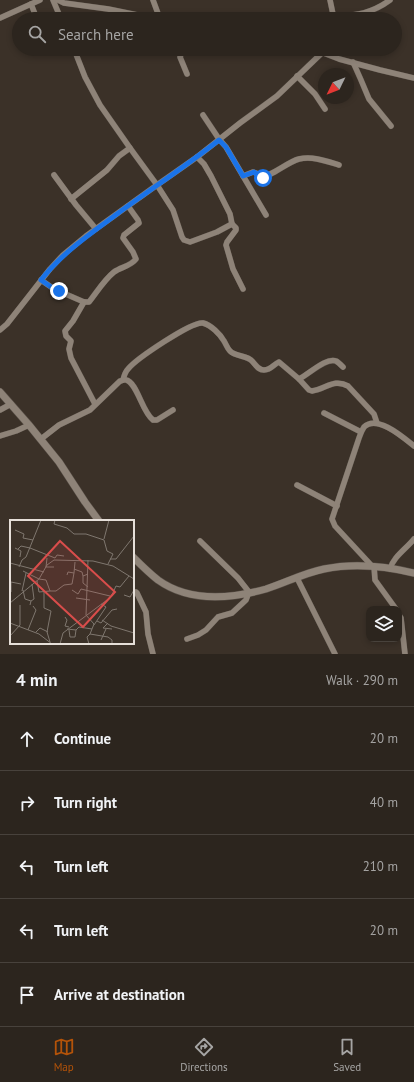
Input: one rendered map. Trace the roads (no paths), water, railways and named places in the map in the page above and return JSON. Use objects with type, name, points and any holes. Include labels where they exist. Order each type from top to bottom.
[{"type":"street","points":[[13,12],[40,0]]},
{"type":"street","points":[[53,0],[58,12]]},
{"type":"street","points":[[58,0],[64,3],[123,12]]},
{"type":"street","points":[[153,0],[157,12]]},
{"type":"street","points":[[330,0],[333,12]]},
{"type":"street","points":[[366,12],[381,7],[390,0]]},
{"type":"street","points":[[31,4],[34,12]]},
{"type":"street","points":[[0,18],[12,13]]},
{"type":"street","points":[[77,56],[85,77],[100,105],[173,210],[182,237],[187,242],[190,242],[217,232],[232,224]]},
{"type":"street","points":[[180,56],[186,74]]},
{"type":"street","points":[[0,330],[7,324],[41,280],[63,255],[96,229],[197,157],[283,91],[319,56]]},
{"type":"street","points":[[337,56],[380,70],[414,78]]},
{"type":"street","points":[[353,62],[369,99],[391,126]]},
{"type":"street","points":[[297,76],[315,94],[325,109]]},
{"type":"street","points":[[202,115],[219,140],[226,147],[266,215]]},
{"type":"street","points":[[72,200],[107,170],[119,156],[130,148]]},
{"type":"street","points":[[197,157],[204,164],[211,176],[230,214],[232,224],[236,228],[226,245],[233,269],[243,289]]},
{"type":"street","points":[[243,176],[253,172],[260,177],[266,177],[288,163],[300,159],[312,158],[339,165]]},
{"type":"street","points":[[54,175],[96,229]]},
{"type":"street","points":[[41,280],[54,289],[84,302],[89,302],[115,272],[131,264],[136,259],[123,238],[124,235],[139,223],[128,206]]},
{"type":"street","points":[[84,302],[73,321],[65,331],[66,336],[71,341],[69,349],[71,358],[95,404]]},
{"type":"street","points":[[41,439],[59,426],[88,412],[120,381],[123,380],[127,370],[138,360],[166,340],[201,323],[211,327],[220,335],[231,352],[252,360],[260,369],[263,370],[270,369],[279,362],[299,379],[309,390],[312,391],[337,383],[343,383],[348,386],[374,414],[377,423]]},
{"type":"street","points":[[299,379],[324,362],[331,360],[343,367]]},
{"type":"street","points":[[123,380],[126,380],[133,385],[147,413],[153,420],[157,420],[173,410]]},
{"type":"street","points":[[0,392],[29,424],[59,462],[98,520]]},
{"type":"street","points":[[0,410],[11,404]]},
{"type":"street","points":[[324,413],[361,432]]},
{"type":"street","points":[[394,606],[375,580],[373,566],[335,526],[332,520],[361,432],[366,426],[377,423],[390,428],[414,446]]},
{"type":"street","points":[[0,436],[16,431],[29,424]]},
{"type":"street","points":[[297,485],[337,506]]},
{"type":"street","points":[[390,569],[395,559],[414,539]]},
{"type":"street","points":[[200,540],[238,578],[249,592]]},
{"type":"street","points":[[134,558],[158,580],[173,589],[186,594],[203,597],[233,596],[266,589],[321,569],[341,566],[373,566],[414,574]]},
{"type":"street","points":[[297,578],[335,654]]},
{"type":"street","points":[[134,592],[137,593],[146,612],[148,634],[153,654]]},
{"type":"street","points":[[187,639],[206,630],[218,617],[232,613],[246,600],[249,592]]},
{"type":"street","points":[[402,627],[405,654]]}]
